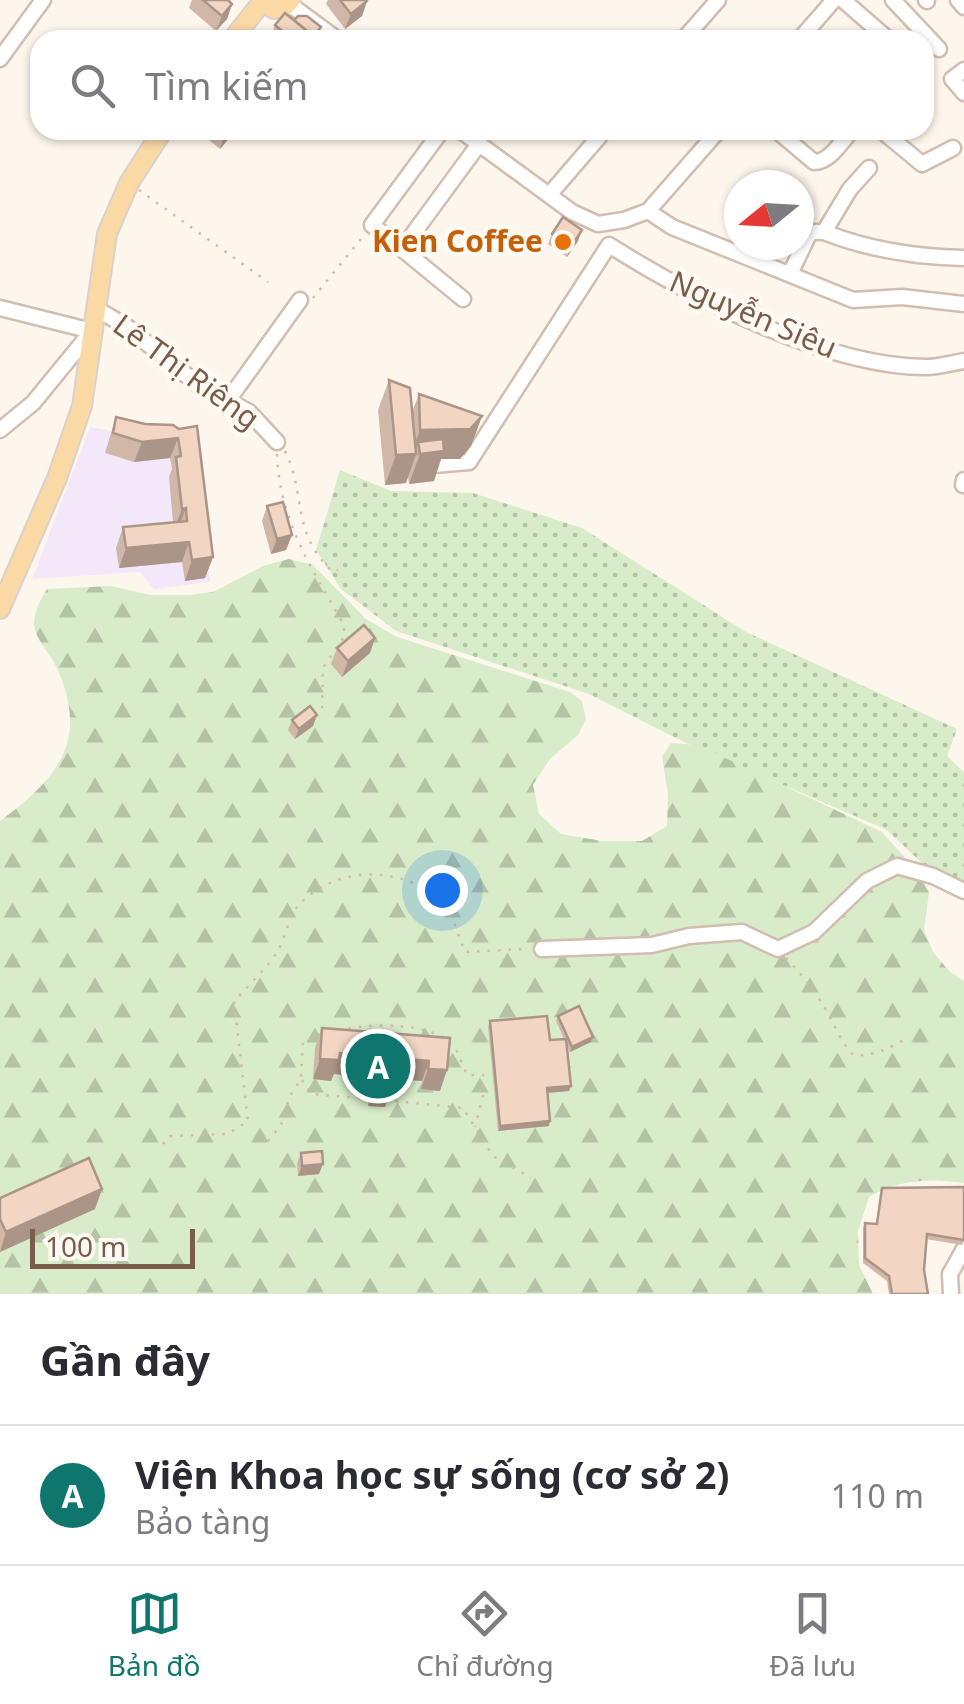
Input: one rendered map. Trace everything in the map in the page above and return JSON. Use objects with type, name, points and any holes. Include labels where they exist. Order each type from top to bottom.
[{"type":"main road","points":[[240,30],[262,1],[274,8],[289,2]]},
{"type":"main road","points":[[0,609],[58,478],[82,406],[106,234],[128,182],[156,140]]},
{"type":"street","points":[[0,59],[43,0]]},
{"type":"street","points":[[691,30],[716,0]]},
{"type":"street","points":[[807,30],[834,0]]},
{"type":"street","points":[[843,0],[878,30]]},
{"type":"street","points":[[893,0],[921,30]]},
{"type":"street","points":[[958,0],[964,7]]},
{"type":"street","points":[[289,2],[325,30]]},
{"type":"street","points":[[934,44],[939,49]]},
{"type":"street","points":[[964,70],[952,79],[964,93]]},
{"type":"street","points":[[435,140],[372,225],[463,300]]},
{"type":"street","points":[[474,140],[572,212],[598,224],[648,211],[710,140]]},
{"type":"street","points":[[548,195],[596,140]]},
{"type":"street","points":[[788,140],[819,163],[843,140]]},
{"type":"street","points":[[893,140],[922,164],[953,148]]},
{"type":"street","points":[[402,249],[479,144]]},
{"type":"street","points":[[824,232],[850,189],[869,168]]},
{"type":"street","points":[[648,211],[672,227],[852,300],[902,296],[964,304]]},
{"type":"street","points":[[406,467],[469,462],[608,245],[598,224]]},
{"type":"street","points":[[790,274],[810,232],[824,232],[851,243],[923,257],[964,258]]},
{"type":"street","name":"Nguyễn Siêu","points":[[608,245],[714,303],[804,342],[865,360],[928,368],[964,361]]},
{"type":"street","points":[[230,399],[300,300]]},
{"type":"street","points":[[0,308],[92,331],[33,403],[0,430]]},
{"type":"street","name":"Lê Thị Riêng","points":[[97,310],[127,328],[196,383],[249,412],[277,442]]},
{"type":"street","points":[[542,949],[652,945],[689,936],[742,932],[778,949],[814,932],[867,880],[897,866],[933,876],[964,891]]},
{"type":"street","points":[[952,1294],[950,1274],[964,1249]]},
{"type":"path","points":[[128,182],[268,282]]},
{"type":"path","points":[[300,300],[306,306],[372,225]]},
{"type":"path","points":[[277,442],[287,454],[305,534],[321,560],[333,572],[338,570]]},
{"type":"path","name":"Lê Thị Riêng","points":[[277,442],[278,478],[295,540],[344,625],[344,637],[323,668],[322,713]]},
{"type":"path","points":[[295,540],[305,534]]},
{"type":"path","points":[[163,1144],[170,1136],[228,1134],[248,1121],[234,1002],[278,950],[295,908],[319,888],[355,876],[387,874],[418,886],[445,905],[465,952],[542,949]]},
{"type":"path","points":[[778,949],[805,978],[828,1012],[842,1044],[853,1055],[875,1053],[909,1038]]},
{"type":"path","points":[[268,1141],[281,1125],[290,1096],[301,1079],[303,1041],[361,1026],[416,1028],[440,1035],[456,1048],[467,1075],[483,1075],[483,1096],[475,1127]]},
{"type":"path","points":[[301,1079],[312,1094],[463,1108],[493,1156],[531,1178]]},
{"type":"shaded area","points":[[90,427],[151,439],[193,433],[210,582],[154,589],[140,572],[32,579]]},
{"type":"green space","points":[[340,470],[391,491],[473,493],[582,528],[746,632],[957,729],[947,756],[964,772],[964,884],[925,866],[887,830],[680,740],[589,694],[396,631],[341,589],[316,550]]},
{"type":"green space","points":[[289,559],[313,565],[366,619],[397,637],[570,692],[582,701],[586,719],[578,735],[550,759],[533,785],[539,814],[561,834],[602,841],[642,841],[667,826],[668,795],[662,757],[671,743],[698,745],[882,832],[918,872],[929,892],[924,930],[933,952],[964,981],[964,1183],[915,1181],[869,1197],[858,1231],[859,1265],[873,1294],[0,1294],[0,821],[53,772],[69,736],[66,692],[35,630],[38,606],[47,589],[111,586],[150,595],[213,592],[263,566]]},
{"type":"building","points":[[203,0],[228,0],[232,4],[222,16]]},
{"type":"building","points":[[340,0],[367,0],[367,1],[351,14]]},
{"type":"building","points":[[285,13],[306,30],[281,30],[275,25]]},
{"type":"building","points":[[307,16],[321,27],[306,30],[294,20]]},
{"type":"building","points":[[563,217],[582,230],[571,247],[552,234]]},
{"type":"building","points":[[389,380],[410,388],[416,454],[396,455]]},
{"type":"building","points":[[419,394],[482,416],[470,429],[420,430]]},
{"type":"building","points":[[116,417],[179,429],[197,426],[213,557],[192,560],[189,542],[126,548],[123,527],[187,521],[176,457],[181,456],[178,438],[142,442],[113,433]]},
{"type":"building","points":[[443,439],[444,451],[420,454],[418,442]]},
{"type":"building","points":[[283,502],[292,535],[277,539],[267,506]]},
{"type":"building","points":[[364,625],[375,638],[348,661],[337,648]]},
{"type":"building","points":[[310,706],[317,715],[299,729],[292,720]]},
{"type":"building","points":[[579,1006],[593,1037],[572,1047],[558,1016]]},
{"type":"building","points":[[547,1016],[550,1040],[566,1039],[571,1086],[547,1088],[550,1121],[500,1126],[490,1021]]},
{"type":"building","points":[[322,1028],[450,1038],[447,1070],[428,1069],[429,1061],[340,1053],[339,1060],[320,1059]]},
{"type":"building","points":[[363,1061],[407,1064],[405,1081],[391,1079],[390,1092],[374,1091],[375,1078],[362,1077]]},
{"type":"building","points":[[322,1151],[323,1164],[302,1166],[301,1153]]},
{"type":"building","points":[[89,1158],[102,1189],[6,1232],[0,1219],[0,1198]]},
{"type":"building","points":[[964,1187],[964,1240],[927,1234],[924,1270],[928,1294],[892,1294],[889,1276],[865,1258],[865,1223],[877,1224],[882,1188]]},
{"type":"place","name":"Kien Coffee","points":[[563,242]]},
{"type":"place","name":"Viện Khoa học sự sống (cơ sở 2)","points":[[378,1066]]}]
